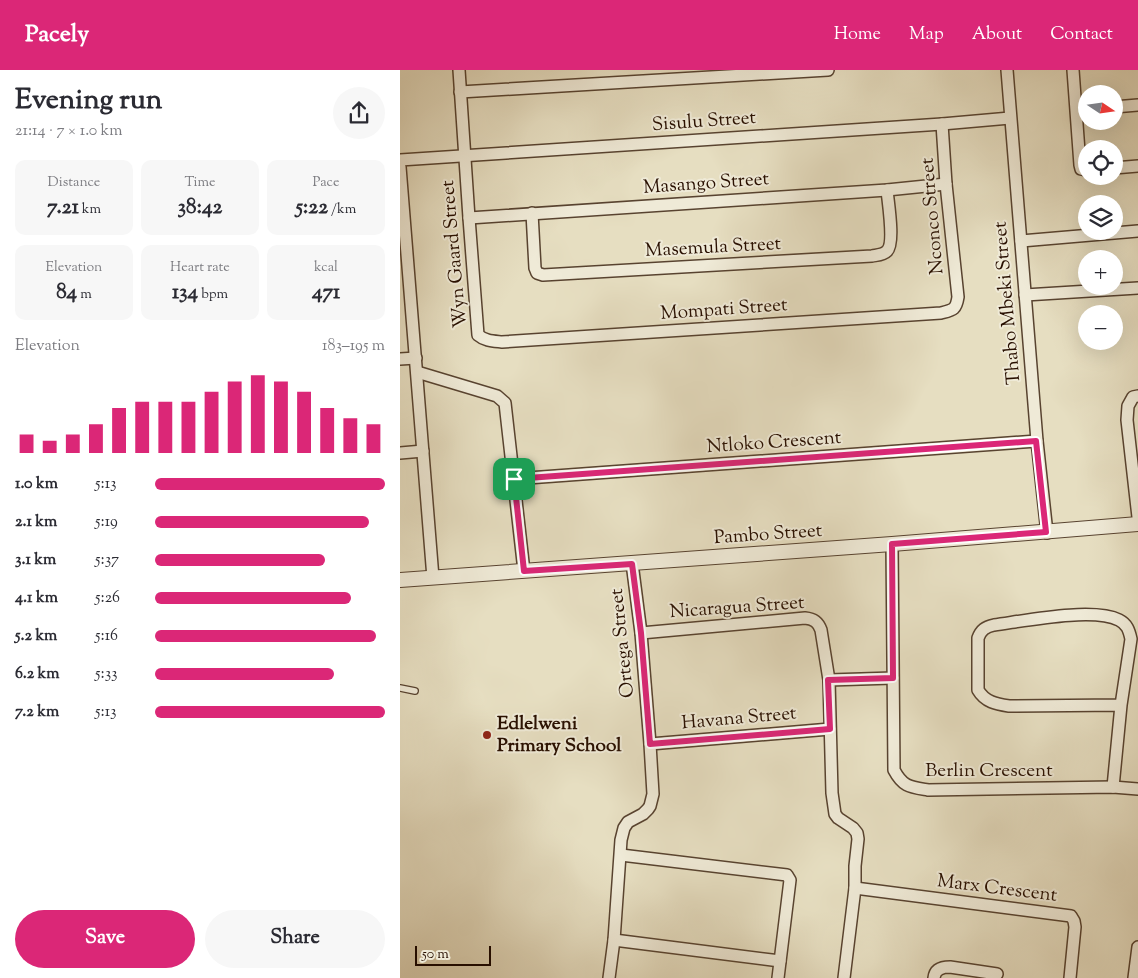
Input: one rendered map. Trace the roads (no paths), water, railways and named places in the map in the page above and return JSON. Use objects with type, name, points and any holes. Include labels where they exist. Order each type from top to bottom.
[{"type":"street","name":"Wyn Gaard Street","points":[[458,70],[478,335],[485,340],[491,341]]},
{"type":"street","points":[[460,92],[828,70]]},
{"type":"street","name":"Thabo Mbeki Street","points":[[1007,70],[1036,441],[1046,532]]},
{"type":"street","points":[[1073,70],[1078,95]]},
{"type":"street","points":[[1123,106],[1138,104]]},
{"type":"street","name":"Sisulu Street","points":[[400,160],[1010,118]]},
{"type":"street","name":"Nconco Street","points":[[942,124],[946,184],[958,297],[956,306]]},
{"type":"street","points":[[1123,167],[1138,166]]},
{"type":"street","points":[[400,167],[433,578]]},
{"type":"street","name":"Masango Street","points":[[469,218],[887,190],[946,184]]},
{"type":"street","name":"Masemula Street","points":[[532,213],[536,268],[537,272],[542,275],[872,256],[885,254],[891,244],[887,190]]},
{"type":"street","points":[[1021,241],[1138,231]]},
{"type":"street","points":[[1025,295],[1138,288]]},
{"type":"street","name":"Mompati Street","points":[[491,341],[502,342],[941,313],[952,310],[956,306]]},
{"type":"street","points":[[400,359],[416,358]]},
{"type":"street","points":[[417,372],[497,396],[505,403],[524,571]]},
{"type":"street","points":[[1138,396],[1133,397],[1128,406],[1127,420],[1138,517]]},
{"type":"street","name":"Ntloko Crescent","points":[[514,479],[1036,441]]},
{"type":"street","points":[[400,453],[423,451]]},
{"type":"street","name":"Pambo Street","points":[[400,580],[632,564],[1138,524]]},
{"type":"street","name":"Berlin Crescent","points":[[892,544],[894,770],[905,785],[928,790],[1113,787],[1138,789]]},
{"type":"street","name":"Ortega Street","points":[[609,978],[614,940],[621,840],[624,828],[628,822],[643,814],[650,806],[652,794],[641,633],[632,564]]},
{"type":"street","points":[[1113,787],[1121,705],[1131,639],[1128,628],[1118,620],[1095,615],[1052,617],[994,625],[986,627],[981,631],[978,638],[978,690],[987,700],[1009,706],[1121,705]]},
{"type":"street","name":"Nicaragua Street","points":[[641,633],[805,618],[811,618],[819,624],[828,680],[834,810],[838,818],[857,833],[854,866],[855,888],[844,978]]},
{"type":"street","points":[[828,680],[893,678]]},
{"type":"street","name":"Havana Street","points":[[650,744],[830,729]]},
{"type":"street","points":[[621,855],[787,875],[790,880],[778,978]]},
{"type":"street","name":"Marx Crescent","points":[[855,888],[1071,916],[1075,928],[1070,978]]},
{"type":"street","points":[[614,940],[780,961]]},
{"type":"street","points":[[1134,978],[1138,947]]},
{"type":"street","points":[[934,978],[938,969],[950,966],[997,974]]},
{"type":"lane","points":[[400,688],[415,691]]},
{"type":"place","name":"Edlelweni Primary School","points":[[487,735]]}]
